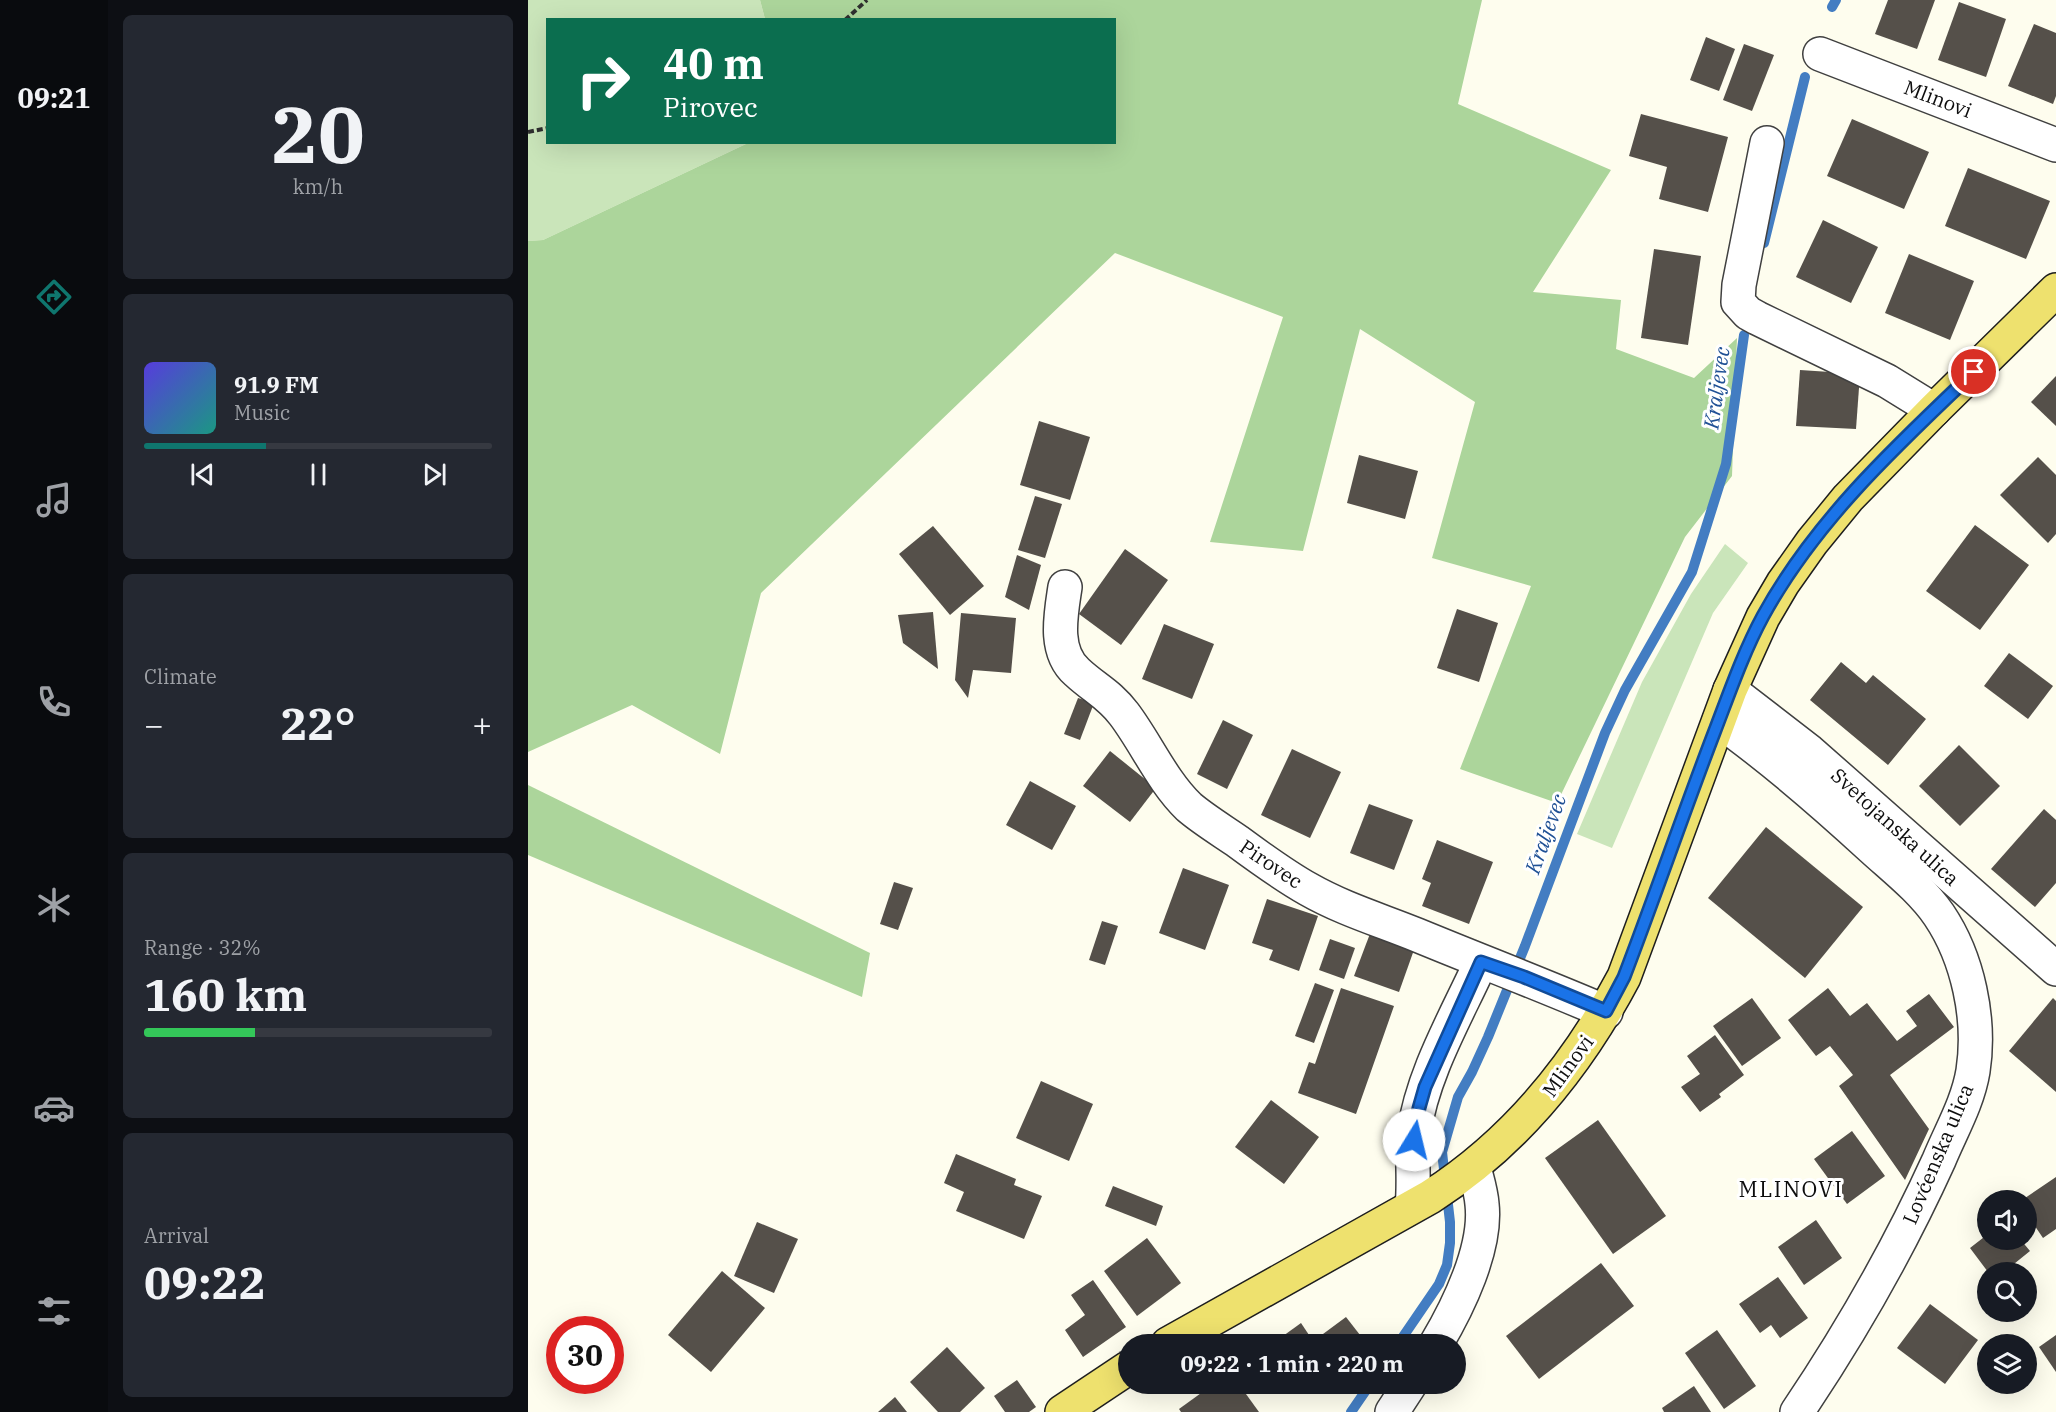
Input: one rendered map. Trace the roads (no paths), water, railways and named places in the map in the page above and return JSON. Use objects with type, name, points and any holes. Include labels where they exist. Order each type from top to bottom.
[{"type":"main road","name":"Mlinovi","points":[[1186,1334],[1468,1172],[1536,1108],[1580,1051],[1606,1011],[1624,977],[1730,690],[1763,617],[1812,542],[1848,498],[2056,290]]},
{"type":"main road","points":[[1062,1412],[1118,1375]]},
{"type":"street","name":"Mlinovi","points":[[1820,54],[2056,145]]},
{"type":"street","points":[[1767,143],[1738,285],[1738,302],[1748,313],[1757,318],[1887,381],[1934,410]]},
{"type":"street","name":"Pirovec","points":[[1065,587],[1061,613],[1061,636],[1063,652],[1068,663],[1077,673],[1108,695],[1123,712],[1173,788],[1189,806],[1266,862],[1308,889],[1352,910],[1606,1011]]},
{"type":"street","name":"Svetojanska ulica","points":[[1730,690],[1809,751],[2056,968]]},
{"type":"street","name":"Lovćenska ulica","points":[[1719,721],[1766,754],[1846,824],[1929,902],[1953,940],[1971,999],[1975,1052],[1966,1097],[1899,1244],[1857,1317],[1797,1412]]},
{"type":"street","points":[[1421,1201],[1414,1187],[1412,1157],[1419,1108],[1437,1058],[1488,964]]},
{"type":"street","points":[[1441,1334],[1474,1262],[1481,1235],[1482,1205],[1468,1172]]},
{"type":"street","points":[[1392,1412],[1404,1394]]},
{"type":"waterway","name":"Kraljevec","points":[[1832,7],[1836,0]]},
{"type":"waterway","name":"Kraljevec","points":[[1764,243],[1805,77]]},
{"type":"waterway","name":"Kraljevec","points":[[1405,1334],[1439,1284],[1447,1265],[1450,1222],[1442,1152],[1458,1097],[1488,1037],[1525,946],[1605,733],[1625,690],[1692,572],[1726,464],[1744,335]]},
{"type":"waterway","name":"Kraljevec","points":[[1351,1412],[1363,1394]]},
{"type":"district","name":"MLINOVI","points":[[1791,1189]]}]
